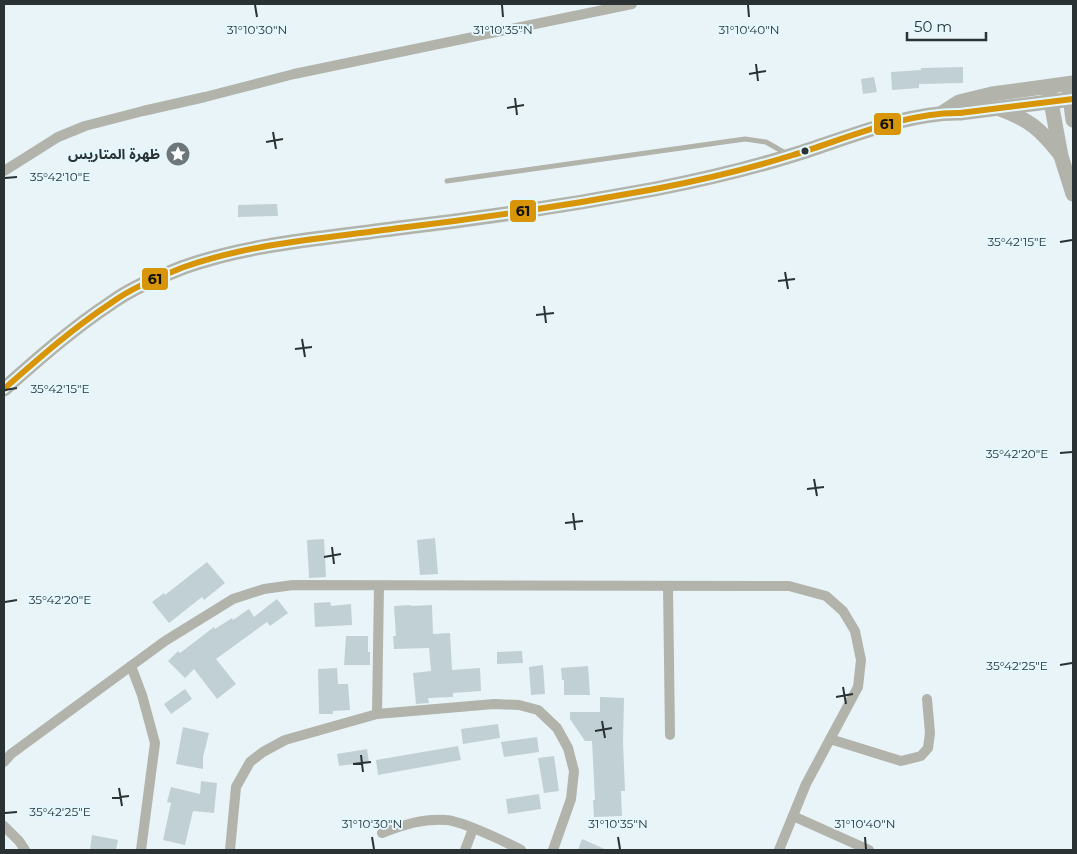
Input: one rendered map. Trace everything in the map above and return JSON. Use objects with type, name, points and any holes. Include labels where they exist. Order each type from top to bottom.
[{"type":"main road","points":[[942,113],[958,102],[992,94],[1071,83],[1073,120]]},
{"type":"main road","points":[[1048,85],[1061,156],[1073,194]]},
{"type":"main road","points":[[4,389],[76,328],[112,302],[148,282],[214,257],[295,241],[432,224],[646,190],[725,174],[792,156],[904,121],[942,113],[960,113],[1051,100],[1072,99]]},
{"type":"main road","points":[[998,108],[1031,123],[1045,135],[1061,156]]},
{"type":"street","points":[[4,171],[58,137],[85,126],[294,74],[632,4]]},
{"type":"street","points":[[4,762],[12,754],[165,641],[233,599],[264,589],[294,585],[789,586],[826,596],[843,611],[855,631],[861,660],[858,687],[806,784],[778,850]]},
{"type":"street","points":[[377,714],[379,586]]},
{"type":"street","points":[[668,586],[670,735]]},
{"type":"street","points":[[131,666],[142,695],[155,743],[141,850]]},
{"type":"street","points":[[830,739],[901,761],[921,756],[928,748],[930,732],[927,699]]},
{"type":"street","points":[[230,850],[236,787],[250,762],[263,752],[286,740],[377,714],[494,704],[520,705],[538,710],[558,728],[568,748],[574,771],[571,800],[552,850]]},
{"type":"street","points":[[793,816],[869,850]]},
{"type":"street","points":[[382,833],[407,823],[447,820],[521,850]]},
{"type":"street","points":[[4,826],[25,850]]},
{"type":"street","points":[[465,850],[473,829]]},
{"type":"lane","points":[[447,181],[745,139],[766,142],[792,156]]},
{"type":"building","points":[[963,67],[963,83],[919,84],[919,88],[892,90],[891,72],[921,70],[921,68]]},
{"type":"building","points":[[874,77],[877,92],[863,94],[861,79]]},
{"type":"building","points":[[277,204],[278,216],[238,217],[238,205]]},
{"type":"building","points":[[435,538],[438,574],[420,575],[417,540]]},
{"type":"building","points":[[324,539],[326,577],[309,578],[307,540]]},
{"type":"building","points":[[207,562],[225,583],[204,600],[202,597],[169,623],[152,602],[164,593],[165,595]]},
{"type":"building","points":[[277,599],[288,613],[270,626],[267,622],[216,659],[236,684],[217,699],[194,669],[185,678],[168,661],[178,651],[180,653],[214,627],[215,629],[232,618],[233,620],[249,609],[254,617]]},
{"type":"building","points":[[330,602],[331,606],[351,604],[352,625],[315,627],[314,603]]},
{"type":"building","points":[[432,605],[433,634],[450,633],[452,670],[480,668],[481,691],[453,693],[453,697],[428,698],[429,703],[416,704],[413,673],[431,671],[429,648],[394,649],[393,636],[396,636],[394,606]]},
{"type":"building","points":[[346,636],[368,636],[370,665],[344,665]]},
{"type":"building","points":[[522,651],[523,663],[497,664],[497,652]]},
{"type":"building","points":[[543,665],[545,694],[531,695],[529,667]]},
{"type":"building","points":[[588,666],[590,695],[564,695],[564,680],[562,680],[561,668]]},
{"type":"building","points":[[337,668],[338,684],[348,684],[350,710],[333,711],[333,714],[319,714],[318,669]]},
{"type":"building","points":[[185,689],[192,699],[171,714],[164,704]]},
{"type":"building","points":[[600,697],[624,698],[625,791],[621,791],[622,816],[594,817],[592,741],[585,741],[570,719],[570,712],[600,712]]},
{"type":"building","points":[[498,724],[500,738],[463,744],[461,729]]},
{"type":"building","points":[[183,727],[209,733],[203,757],[203,769],[176,764]]},
{"type":"building","points":[[537,737],[539,752],[504,757],[501,742]]},
{"type":"building","points":[[458,746],[461,760],[378,775],[376,760]]},
{"type":"building","points":[[367,749],[369,762],[339,766],[337,754]]},
{"type":"building","points":[[554,756],[559,791],[544,793],[538,758]]},
{"type":"building","points":[[201,781],[217,783],[214,813],[193,811],[185,845],[163,840],[171,803],[167,802],[171,787],[200,794]]},
{"type":"building","points":[[539,794],[541,809],[508,814],[506,799]]},
{"type":"building","points":[[92,835],[118,840],[116,850],[90,850]]},
{"type":"building","points":[[582,839],[607,850],[578,850]]},
{"type":"transit line","name":"61","points":[[4,389],[69,333],[119,297],[137,287],[184,267],[210,259],[290,242],[495,215],[655,189],[759,165],[876,128],[918,117],[1073,99]]},
{"type":"place","name":"ظهرة المتاريس","points":[[178,154]]}]
